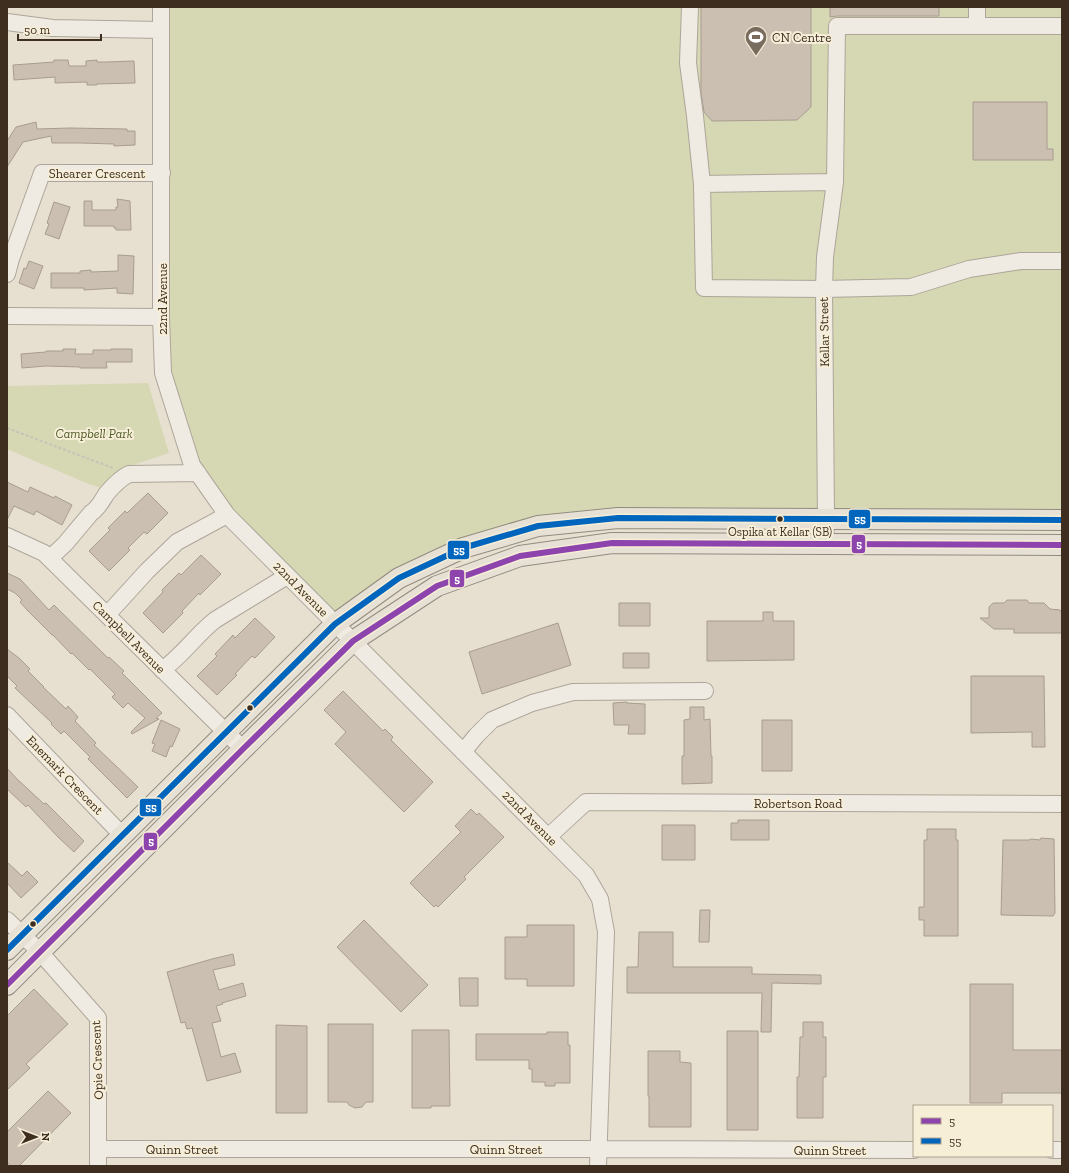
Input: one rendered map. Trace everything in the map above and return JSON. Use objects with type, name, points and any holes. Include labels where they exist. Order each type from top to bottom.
[{"type":"main road","points":[[7,950],[335,624],[399,578],[463,548],[538,526],[618,518],[1062,520]]},
{"type":"main road","points":[[7,985],[353,641],[437,586],[520,556],[612,543],[1062,545]]},
{"type":"street","name":"22nd Avenue","points":[[161,7],[161,317],[163,373],[192,465],[227,515],[586,875],[600,899],[606,932],[598,1166]]},
{"type":"street","points":[[690,7],[688,63],[702,184],[704,288],[824,289],[825,257],[835,182],[837,26],[1062,26]]},
{"type":"street","points":[[976,7],[977,26]]},
{"type":"street","points":[[7,22],[53,28],[162,30]]},
{"type":"street","name":"Shearer Crescent","points":[[7,274],[10,259],[42,173],[162,173]]},
{"type":"street","points":[[702,184],[835,182]]},
{"type":"street","name":"Kellar Street","points":[[826,544],[824,289],[911,287],[969,269],[1021,261],[1062,261]]},
{"type":"street","points":[[7,316],[161,317]]},
{"type":"street","points":[[50,558],[65,544],[91,513],[96,510],[108,492],[121,479],[130,474],[198,474]]},
{"type":"street","points":[[107,615],[147,571],[177,542],[227,515]]},
{"type":"street","name":"Campbell Avenue","points":[[7,536],[44,553],[50,558],[243,749]]},
{"type":"street","points":[[162,670],[215,620],[287,576]]},
{"type":"street","points":[[463,752],[492,720],[532,703],[573,692],[705,690]]},
{"type":"street","name":"Enemark Crescent","points":[[7,715],[122,835]]},
{"type":"street","name":"Robertson Road","points":[[548,837],[586,802],[1062,804]]},
{"type":"street","name":"Opie Crescent","points":[[7,920],[40,952],[98,1018],[98,1166]]},
{"type":"street","name":"Quinn Street","points":[[98,1149],[913,1150]]},
{"type":"path","points":[[7,428],[98,464],[130,474]]},
{"type":"green space","points":[[161,7],[1062,7],[1062,518],[631,519],[464,547],[337,621],[210,495],[167,393]]},
{"type":"green space","name":"Campbell Park","points":[[148,383],[169,453],[130,466],[104,489],[86,483],[7,449],[7,386]]},
{"type":"building","name":"CN Centre","points":[[701,7],[811,7],[811,107],[797,120],[712,121],[704,112],[701,93]]},
{"type":"building","points":[[830,7],[939,7],[939,16],[830,17]]},
{"type":"building","points":[[54,60],[68,60],[69,66],[86,66],[86,61],[97,60],[97,62],[134,61],[135,83],[87,85],[87,82],[55,83],[55,77],[14,80],[13,65],[54,62]]},
{"type":"building","points":[[973,102],[1047,102],[1047,149],[1053,149],[1053,160],[973,160]]},
{"type":"building","points":[[36,122],[37,129],[127,129],[127,131],[135,131],[135,145],[114,146],[114,144],[52,143],[51,136],[23,142],[7,167],[7,141],[16,127]]},
{"type":"building","points":[[117,199],[130,201],[131,230],[116,230],[114,226],[84,226],[84,201],[92,201],[92,210],[116,210],[116,207],[118,207]]},
{"type":"building","points":[[54,202],[70,207],[59,239],[45,234]]},
{"type":"building","points":[[118,255],[134,256],[133,294],[117,293],[117,288],[84,290],[84,288],[51,288],[51,273],[80,273],[80,271],[91,270],[91,272],[118,271]]},
{"type":"building","points":[[29,261],[43,266],[34,289],[19,283],[24,268],[26,269]]},
{"type":"building","points":[[63,349],[76,349],[75,354],[93,354],[93,350],[132,349],[132,362],[106,362],[107,368],[46,366],[22,368],[21,354],[46,351],[63,351]]},
{"type":"building","points":[[7,482],[28,492],[30,487],[54,498],[55,496],[72,505],[62,525],[36,511],[34,515],[14,506],[7,520]]},
{"type":"building","points":[[148,493],[168,513],[147,534],[144,532],[128,548],[130,550],[109,571],[89,551],[110,530],[108,528],[125,511],[127,513]]},
{"type":"building","points":[[201,555],[221,574],[200,595],[199,593],[182,611],[183,613],[163,633],[143,613],[163,592],[162,590],[179,573],[181,575]]},
{"type":"building","points":[[7,573],[20,579],[49,610],[54,605],[108,658],[109,657],[124,671],[122,673],[162,713],[156,718],[159,719],[132,734],[131,732],[145,718],[128,703],[123,708],[112,697],[115,694],[90,669],[89,670],[72,653],[71,654],[28,611],[20,602],[22,600],[15,593],[7,589]]},
{"type":"building","points":[[1007,600],[1027,600],[1029,603],[1044,603],[1050,609],[1062,611],[1062,633],[1014,633],[1014,629],[994,629],[980,618],[989,618],[989,607],[993,603],[1004,603]]},
{"type":"building","points":[[619,603],[650,603],[650,626],[619,626]]},
{"type":"building","points":[[763,612],[773,612],[773,621],[794,621],[794,660],[707,661],[707,621],[763,621]]},
{"type":"building","points":[[255,618],[275,637],[255,658],[252,656],[235,674],[237,675],[217,695],[197,676],[217,656],[215,654],[233,635],[235,638]]},
{"type":"building","points":[[558,623],[571,665],[482,694],[469,652]]},
{"type":"building","points":[[7,649],[30,669],[28,671],[66,709],[68,706],[78,717],[75,721],[96,743],[94,745],[138,787],[127,798],[88,759],[90,757],[64,731],[61,734],[51,724],[52,723],[15,688],[17,686],[7,676]]},
{"type":"building","points":[[623,653],[649,653],[649,668],[623,668]]},
{"type":"building","points":[[971,676],[1044,676],[1045,747],[1032,747],[1032,732],[971,733]]},
{"type":"building","points":[[343,691],[383,731],[385,729],[393,737],[391,740],[433,782],[404,812],[335,744],[346,732],[324,710]]},
{"type":"building","points":[[627,702],[645,704],[645,734],[628,734],[629,725],[614,725],[613,703]]},
{"type":"building","points":[[690,707],[704,707],[704,720],[710,719],[712,783],[682,784],[684,720],[690,719]]},
{"type":"building","points":[[161,720],[180,729],[172,747],[170,746],[166,757],[152,751],[155,744],[152,743]]},
{"type":"building","points":[[762,720],[792,720],[792,771],[762,771]]},
{"type":"building","points":[[7,768],[44,804],[46,803],[84,841],[74,852],[28,805],[26,807],[7,789]]},
{"type":"building","points":[[471,809],[477,815],[479,813],[504,837],[464,877],[466,879],[438,907],[436,905],[434,907],[410,883],[461,832],[455,826]]},
{"type":"building","points":[[738,820],[769,820],[769,840],[731,840],[731,823],[738,823]]},
{"type":"building","points":[[662,825],[695,825],[695,860],[662,860]]},
{"type":"building","points":[[927,829],[956,829],[956,840],[958,840],[958,936],[924,936],[924,920],[919,920],[919,907],[924,907],[924,840],[927,840]]},
{"type":"building","points":[[1041,838],[1054,839],[1055,913],[1053,916],[1001,915],[1003,840],[1040,840]]},
{"type":"building","points":[[7,862],[22,876],[27,871],[38,882],[21,898],[7,883]]},
{"type":"building","points":[[700,910],[710,910],[709,942],[699,942]]},
{"type":"building","points":[[364,920],[428,985],[401,1012],[337,947]]},
{"type":"building","points":[[527,925],[574,925],[574,986],[527,986],[527,979],[505,979],[505,937],[527,937]]},
{"type":"building","points":[[639,932],[673,932],[673,967],[752,967],[752,974],[821,975],[821,984],[772,983],[771,1032],[761,1032],[762,993],[627,993],[627,967],[638,967]]},
{"type":"building","points":[[233,954],[235,965],[213,970],[219,990],[243,983],[246,996],[216,1006],[221,1021],[212,1023],[221,1057],[235,1053],[241,1072],[207,1081],[192,1028],[187,1029],[185,1022],[181,1023],[167,972]]},
{"type":"building","points":[[459,978],[478,978],[478,1006],[460,1006]]},
{"type":"building","points":[[970,984],[1013,984],[1013,1050],[1062,1050],[1062,1093],[1002,1093],[1002,1103],[970,1103]]},
{"type":"building","points":[[34,989],[68,1024],[26,1064],[30,1068],[7,1090],[7,1016]]},
{"type":"building","points":[[803,1022],[823,1022],[823,1037],[826,1037],[826,1077],[823,1077],[823,1118],[797,1118],[797,1077],[799,1077],[800,1037],[803,1037]]},
{"type":"building","points":[[328,1024],[373,1024],[373,1102],[366,1102],[362,1107],[355,1108],[347,1102],[328,1102]]},
{"type":"building","points":[[276,1025],[307,1026],[307,1113],[276,1113]]},
{"type":"building","points":[[412,1030],[449,1030],[450,1106],[412,1108]]},
{"type":"building","points":[[727,1031],[758,1031],[758,1130],[727,1130]]},
{"type":"building","points":[[547,1032],[568,1032],[568,1045],[570,1045],[570,1083],[555,1083],[555,1086],[545,1086],[545,1082],[532,1082],[532,1069],[529,1069],[529,1060],[476,1060],[476,1034],[547,1034]]},
{"type":"building","points":[[648,1051],[680,1051],[680,1062],[691,1063],[691,1127],[649,1127]]},
{"type":"building","points":[[48,1091],[71,1113],[19,1166],[11,1166],[7,1162],[7,1132]]},
{"type":"transit line","name":"55","points":[[7,950],[335,624],[399,578],[463,548],[538,526],[618,518],[1062,520]]},
{"type":"transit line","name":"5","points":[[7,985],[353,641],[437,586],[520,556],[612,543],[1062,545]]},
{"type":"place","name":"CN Centre","points":[[756,56]]},
{"type":"place","name":"Ospika at Kellar (SB)","points":[[780,519]]}]
